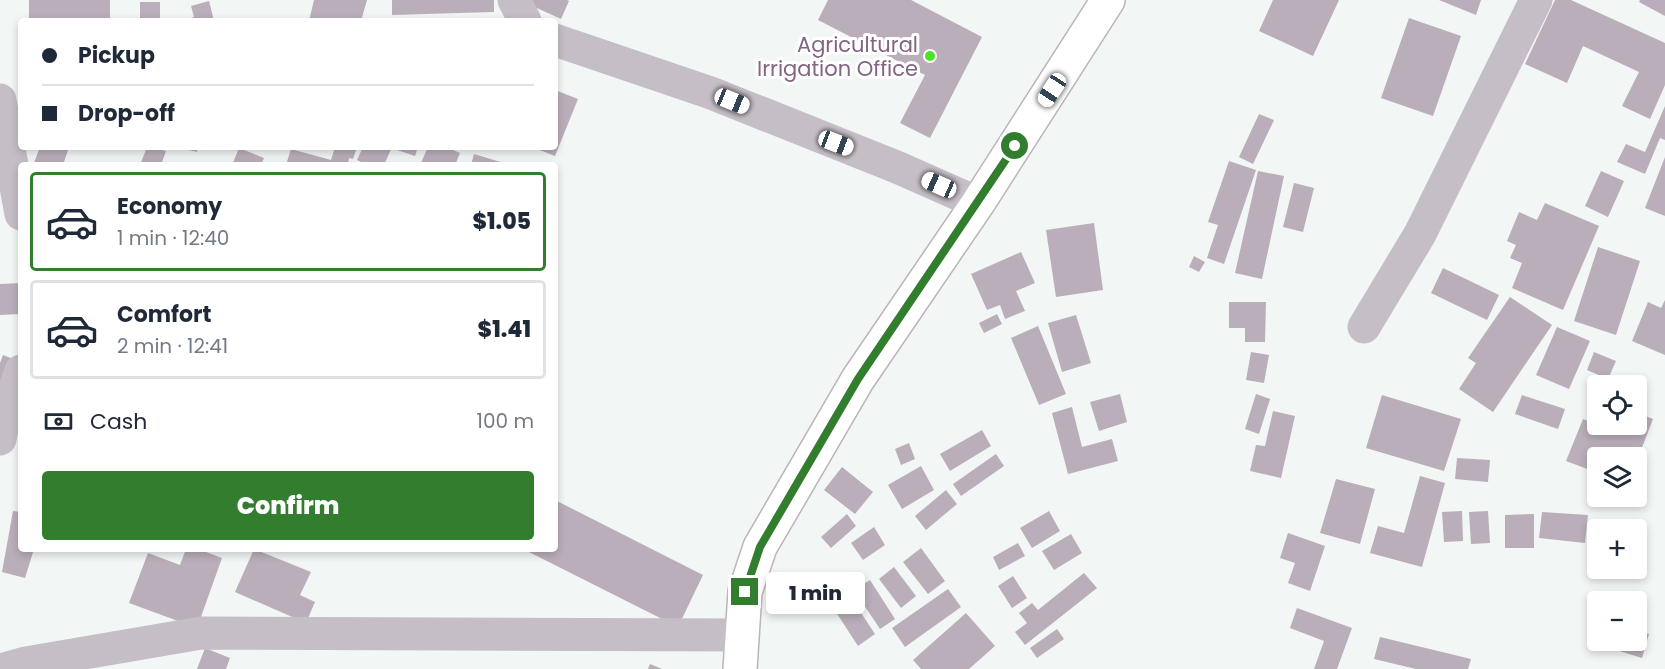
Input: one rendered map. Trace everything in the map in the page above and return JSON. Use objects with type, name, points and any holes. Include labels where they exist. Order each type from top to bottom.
[{"type":"street","points":[[514,0],[523,18]]},
{"type":"street","points":[[4,669],[26,663],[201,633],[745,657],[745,592],[760,547],[858,379],[978,203],[1108,0]]},
{"type":"street","points":[[1364,327],[1420,234],[1536,0]]},
{"type":"street","points":[[558,41],[711,93],[899,168],[978,203]]},
{"type":"street","points":[[0,100],[18,198]]},
{"type":"street","points":[[0,439],[4,415],[18,379]]},
{"type":"building","points":[[29,0],[110,0],[110,18],[29,18]]},
{"type":"building","points":[[314,0],[367,0],[362,18],[310,18]]},
{"type":"building","points":[[392,0],[494,0],[494,12],[392,15]]},
{"type":"building","points":[[530,0],[569,1],[561,19],[528,4]]},
{"type":"building","name":"Agricultural Irrigation Office","points":[[828,0],[911,0],[982,37],[930,138],[900,123],[925,75],[818,20]]},
{"type":"building","points":[[1273,0],[1339,0],[1313,56],[1259,31]]},
{"type":"building","points":[[1439,0],[1481,0],[1476,15]]},
{"type":"building","points":[[1555,0],[1571,0],[1665,43],[1665,85],[1650,119],[1622,106],[1639,72],[1583,46],[1567,83],[1525,64]]},
{"type":"building","points":[[1640,0],[1665,0],[1665,16],[1639,2]]},
{"type":"building","points":[[209,1],[213,18],[191,18],[194,17],[191,6]]},
{"type":"building","points":[[140,2],[160,2],[160,18],[140,18]]},
{"type":"building","points":[[1409,18],[1461,36],[1433,116],[1381,98]]},
{"type":"building","points":[[558,91],[578,99],[558,149]]},
{"type":"building","points":[[1665,106],[1665,140],[1660,138],[1645,174],[1617,162],[1626,144],[1645,152]]},
{"type":"building","points":[[1259,114],[1274,120],[1253,164],[1239,157]]},
{"type":"building","points":[[39,150],[68,150],[64,162],[34,162]]},
{"type":"building","points":[[146,150],[166,151],[162,162],[141,162]]},
{"type":"building","points":[[238,150],[264,158],[262,162],[233,162]]},
{"type":"building","points":[[291,150],[331,160],[334,150],[356,150],[353,159],[349,158],[348,162],[287,162]]},
{"type":"building","points":[[362,150],[391,150],[385,162],[357,160]]},
{"type":"building","points":[[397,150],[417,150],[415,156]]},
{"type":"building","points":[[427,150],[453,150],[460,153],[456,162],[421,162]]},
{"type":"building","points":[[540,150],[557,150],[555,156]]},
{"type":"building","points":[[474,154],[500,162],[472,162]]},
{"type":"building","points":[[1665,157],[1665,216],[1645,208]]},
{"type":"building","points":[[1229,161],[1256,170],[1224,264],[1207,258],[1218,225],[1208,222]]},
{"type":"building","points":[[1258,171],[1284,176],[1262,279],[1235,273]]},
{"type":"building","points":[[1601,171],[1624,181],[1608,217],[1585,206]]},
{"type":"building","points":[[1294,183],[1314,188],[1303,232],[1283,227]]},
{"type":"building","points":[[1545,203],[1599,226],[1563,310],[1512,288],[1522,263],[1510,258],[1516,245],[1507,241],[1519,212],[1537,220]]},
{"type":"building","points":[[1094,223],[1103,290],[1056,297],[1046,230]]},
{"type":"building","points":[[1598,247],[1640,261],[1616,335],[1574,321]]},
{"type":"building","points":[[1021,252],[1035,283],[1016,291],[1025,311],[1005,319],[1000,305],[987,310],[971,274]]},
{"type":"building","points":[[1194,256],[1205,262],[1199,272],[1189,267]]},
{"type":"building","points":[[1443,268],[1499,295],[1487,320],[1431,293]]},
{"type":"building","points":[[18,283],[18,314],[0,315],[0,284]]},
{"type":"building","points":[[1510,297],[1552,325],[1493,412],[1459,389],[1476,363],[1468,358]]},
{"type":"building","points":[[1665,300],[1665,355],[1632,341],[1648,302],[1661,308]]},
{"type":"building","points":[[1229,302],[1266,302],[1265,342],[1245,342],[1245,328],[1229,328]]},
{"type":"building","points":[[997,314],[1002,324],[984,333],[979,323]]},
{"type":"building","points":[[1076,315],[1091,363],[1062,372],[1048,323]]},
{"type":"building","points":[[1038,326],[1066,394],[1039,405],[1011,338]]},
{"type":"building","points":[[1557,327],[1590,341],[1569,389],[1536,375]]},
{"type":"building","points":[[1251,352],[1269,355],[1264,383],[1246,380]]},
{"type":"building","points":[[1594,352],[1616,361],[1610,375],[1599,375],[1587,370]]},
{"type":"building","points":[[3,355],[18,361],[18,366],[0,390],[0,363]]},
{"type":"building","points":[[1120,394],[1127,422],[1099,431],[1090,402]]},
{"type":"building","points":[[1256,394],[1270,399],[1259,434],[1245,429]]},
{"type":"building","points":[[1382,395],[1461,419],[1444,471],[1366,448]]},
{"type":"building","points":[[1522,395],[1565,409],[1558,429],[1515,414]]},
{"type":"building","points":[[1072,407],[1082,447],[1112,439],[1118,461],[1068,474],[1052,413]]},
{"type":"building","points":[[1273,411],[1295,416],[1281,478],[1250,471],[1256,445],[1265,446]]},
{"type":"building","points":[[1647,417],[1653,419],[1647,435]]},
{"type":"building","points":[[1583,419],[1587,421],[1587,435],[1647,435],[1642,447],[1587,447],[1587,469],[1566,461]]},
{"type":"building","points":[[982,430],[991,446],[950,471],[940,454]]},
{"type":"building","points":[[909,443],[915,459],[901,465],[895,449]]},
{"type":"building","points":[[996,454],[1004,466],[961,496],[953,484]]},
{"type":"building","points":[[1457,458],[1490,460],[1488,482],[1455,479]]},
{"type":"building","points":[[921,466],[934,490],[902,509],[888,485]]},
{"type":"building","points":[[842,467],[873,492],[855,514],[824,490]]},
{"type":"building","points":[[1420,476],[1445,483],[1422,567],[1370,553],[1378,526],[1404,533]]},
{"type":"building","points":[[1336,479],[1375,489],[1360,544],[1320,533]]},
{"type":"building","points":[[946,490],[957,504],[926,530],[915,516]]},
{"type":"building","points":[[558,502],[703,575],[678,627],[529,552],[558,552]]},
{"type":"building","points":[[13,511],[18,512],[18,552],[33,552],[25,578],[2,572]]},
{"type":"building","points":[[1049,511],[1060,531],[1032,548],[1020,528]]},
{"type":"building","points":[[1462,511],[1463,541],[1444,542],[1442,512]]},
{"type":"building","points":[[1488,511],[1490,543],[1471,544],[1469,512]]},
{"type":"building","points":[[1542,512],[1588,515],[1585,543],[1539,538]]},
{"type":"building","points":[[847,514],[856,526],[831,548],[821,537]]},
{"type":"building","points":[[1534,514],[1534,548],[1505,548],[1505,515]]},
{"type":"building","points":[[874,527],[885,545],[863,560],[851,543]]},
{"type":"building","points":[[1288,533],[1325,546],[1310,591],[1288,583],[1295,563],[1280,558]]},
{"type":"building","points":[[1071,534],[1082,553],[1054,570],[1042,551]]},
{"type":"building","points":[[1018,543],[1025,556],[999,570],[993,557]]},
{"type":"building","points":[[921,548],[945,581],[928,594],[903,562]]},
{"type":"building","points":[[185,552],[206,552],[222,558],[197,628],[129,603],[148,553],[180,565]]},
{"type":"building","points":[[253,552],[261,552],[311,572],[300,595],[315,602],[306,623],[235,592]]},
{"type":"building","points":[[894,567],[916,596],[901,608],[879,579]]},
{"type":"building","points":[[1084,573],[1097,588],[1025,645],[1015,632],[1027,623],[1019,613],[1032,603],[1038,610]]},
{"type":"building","points":[[836,575],[875,634],[858,646],[819,586]]},
{"type":"building","points":[[1013,576],[1027,598],[1012,608],[998,586]]},
{"type":"building","points":[[870,580],[895,619],[880,629],[854,590]]},
{"type":"building","points":[[948,589],[961,607],[905,647],[892,628]]},
{"type":"building","points":[[1297,608],[1352,628],[1337,669],[1314,669],[1324,641],[1290,628]]},
{"type":"building","points":[[966,613],[995,646],[969,669],[921,669],[913,660]]},
{"type":"building","points":[[1057,629],[1064,639],[1037,658],[1030,648]]},
{"type":"building","points":[[1380,637],[1471,659],[1468,669],[1416,669],[1374,659]]},
{"type":"building","points":[[205,648],[230,658],[226,669],[197,669]]},
{"type":"building","points":[[1619,651],[1644,651],[1642,658]]},
{"type":"building","points":[[650,664],[662,669],[648,669]]},
{"type":"place","name":"Agricultural Irrigation Office","points":[[930,56]]},
{"type":"route","points":[[745,592],[760,547],[858,379],[1015,146]]}]
